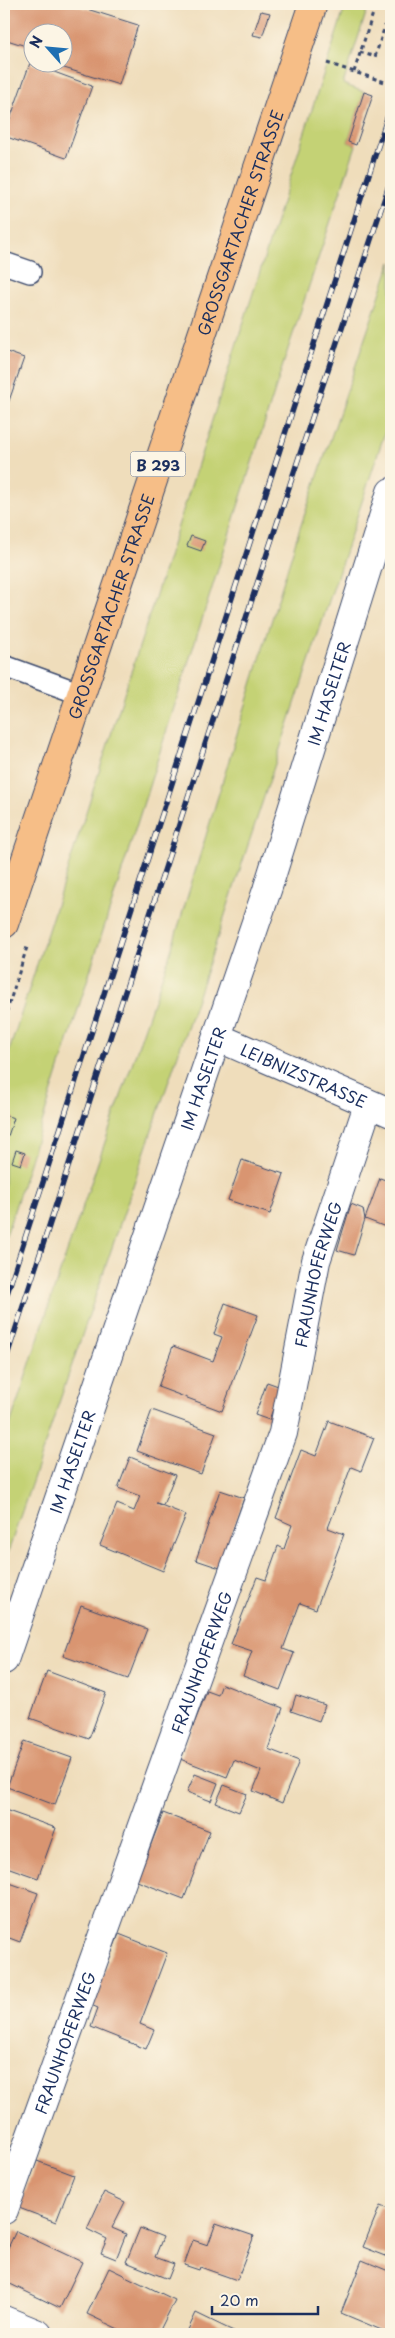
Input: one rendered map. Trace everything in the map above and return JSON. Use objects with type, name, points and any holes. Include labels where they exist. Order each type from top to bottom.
[{"type":"main road","name":"GROSSGARTACHER STRASSE","points":[[4,924],[313,4]]},
{"type":"street","name":"IM HASELTER","points":[[4,1660],[267,890],[391,492]]},
{"type":"street","name":"LEIBNIZSTRASSE","points":[[217,1036],[380,1109]]},
{"type":"street","name":"FRAUNHOFERWEG","points":[[4,2210],[283,1433],[316,1261],[380,1109]]},
{"type":"street","points":[[4,2320],[38,2334]]},
{"type":"lane","points":[[4,263],[30,272]]},
{"type":"lane","points":[[4,666],[81,694]]},
{"type":"path","points":[[354,72],[376,4]]},
{"type":"path","points":[[360,52],[375,57],[391,7]]},
{"type":"path","points":[[321,61],[391,84]]},
{"type":"green space","points":[[346,4],[369,4],[343,84],[364,92],[348,142],[356,145],[289,346],[4,1242],[4,1067]]},
{"type":"green space","points":[[391,262],[391,414],[206,972],[4,1564],[4,1443],[57,1281],[169,957],[297,537]]},
{"type":"building","points":[[4,4],[71,4],[138,25],[119,85],[72,70],[72,22],[22,22],[22,45],[4,39]]},
{"type":"building","points":[[261,11],[270,13],[262,37],[253,35]]},
{"type":"building","points":[[27,72],[54,72],[92,86],[66,158],[4,136]]},
{"type":"building","points":[[364,92],[373,95],[356,145],[348,142]]},
{"type":"building","points":[[4,351],[24,358],[4,415]]},
{"type":"building","points":[[191,536],[205,541],[201,551],[187,546]]},
{"type":"building","points":[[4,1115],[14,1118],[4,1148]]},
{"type":"building","points":[[16,1150],[25,1153],[21,1165],[12,1162]]},
{"type":"building","points":[[242,1160],[284,1174],[270,1214],[228,1200]]},
{"type":"building","points":[[380,1178],[391,1182],[391,1229],[365,1219]]},
{"type":"building","points":[[351,1204],[363,1209],[365,1219],[354,1255],[337,1250]]},
{"type":"building","points":[[225,1303],[258,1315],[222,1411],[158,1387],[173,1346],[213,1361],[222,1337],[214,1334]]},
{"type":"building","points":[[267,1382],[281,1387],[269,1420],[255,1415]]},
{"type":"building","points":[[152,1410],[216,1433],[201,1474],[137,1451]]},
{"type":"building","points":[[329,1421],[374,1438],[361,1471],[351,1467],[328,1528],[344,1534],[316,1609],[300,1603],[283,1649],[294,1653],[280,1690],[243,1676],[252,1651],[231,1644],[257,1577],[266,1580],[278,1546],[284,1549],[292,1525],[276,1518],[301,1450],[316,1456]]},
{"type":"building","points":[[130,1457],[175,1475],[163,1505],[156,1503],[186,1515],[163,1571],[100,1545],[117,1504],[134,1511],[140,1496],[118,1488]]},
{"type":"building","points":[[220,1490],[244,1498],[220,1568],[196,1560]]},
{"type":"building","points":[[81,1605],[147,1629],[128,1679],[63,1656]]},
{"type":"building","points":[[47,1671],[106,1693],[89,1739],[30,1718]]},
{"type":"building","points":[[222,1684],[283,1708],[268,1749],[299,1761],[282,1803],[253,1791],[261,1771],[234,1760],[227,1777],[180,1759],[207,1691],[218,1695]]},
{"type":"building","points":[[296,1695],[325,1705],[319,1721],[291,1711]]},
{"type":"building","points":[[24,1741],[72,1758],[55,1805],[7,1787]]},
{"type":"building","points":[[195,1774],[218,1783],[211,1801],[187,1792]]},
{"type":"building","points":[[224,1785],[247,1794],[239,1812],[216,1803]]},
{"type":"building","points":[[5,1810],[56,1828],[38,1878],[4,1866]]},
{"type":"building","points":[[163,1813],[210,1831],[184,1899],[137,1881]]},
{"type":"building","points":[[4,1881],[38,1893],[20,1942],[4,1936]]},
{"type":"building","points":[[119,1934],[167,1953],[140,2024],[154,2030],[146,2049],[91,2027],[98,2008],[91,2005]]},
{"type":"building","points":[[37,2161],[74,2175],[56,2222],[19,2208]]},
{"type":"building","points":[[104,2192],[125,2202],[112,2228],[126,2234],[116,2259],[101,2253],[107,2239],[87,2229]]},
{"type":"building","points":[[380,2206],[391,2210],[391,2258],[363,2247]]},
{"type":"building","points":[[216,2223],[254,2236],[237,2280],[200,2267],[199,2270],[184,2265],[193,2240],[208,2245]]},
{"type":"building","points":[[140,2228],[163,2237],[155,2257],[174,2264],[168,2279],[126,2262]]},
{"type":"building","points":[[16,2231],[82,2262],[60,2308],[4,2281],[4,2256]]},
{"type":"building","points":[[362,2260],[391,2272],[391,2334],[341,2313]]},
{"type":"building","points":[[109,2268],[175,2300],[158,2334],[129,2334],[87,2314]]},
{"type":"building","points":[[196,2313],[227,2328],[240,2334],[186,2334]]},
{"type":"railway","points":[[4,1303],[391,106]]},
{"type":"railway","points":[[4,1365],[258,581],[391,179]]}]
